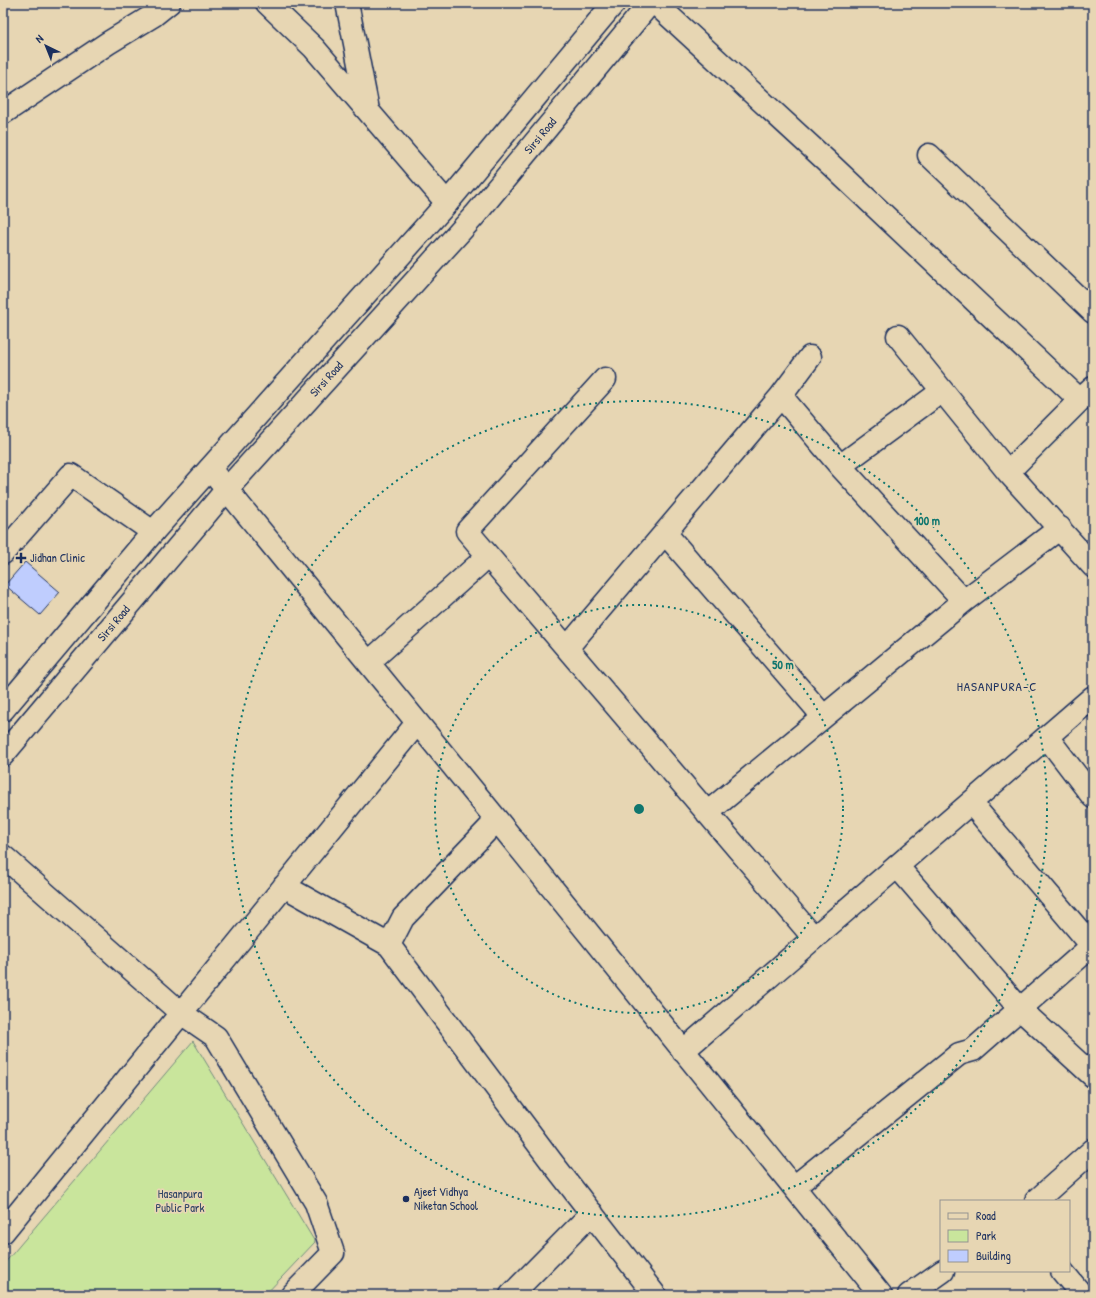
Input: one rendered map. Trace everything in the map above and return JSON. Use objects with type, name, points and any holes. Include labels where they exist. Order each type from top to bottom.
[{"type":"street","points":[[3,113],[108,43],[154,15],[169,3]]},
{"type":"street","points":[[267,3],[314,48],[446,203]]},
{"type":"street","points":[[346,3],[368,113]]},
{"type":"street","points":[[3,710],[153,532],[446,203],[614,3]]},
{"type":"street","name":"Sirsi Road","points":[[3,756],[226,489],[475,215],[650,3]]},
{"type":"street","points":[[654,3],[831,165],[1086,394],[1008,472]]},
{"type":"street","points":[[929,155],[1093,312]]},
{"type":"street","points":[[898,336],[1008,472],[1093,566]]},
{"type":"street","points":[[567,648],[782,396],[810,357]]},
{"type":"street","points":[[605,379],[467,531],[814,938]]},
{"type":"street","points":[[840,466],[942,391]]},
{"type":"street","points":[[782,396],[840,466],[964,601]]},
{"type":"street","points":[[210,469],[369,662],[881,1295]]},
{"type":"street","points":[[3,553],[71,475],[153,532]]},
{"type":"street","points":[[707,813],[964,601],[1060,528]]},
{"type":"street","points":[[665,533],[823,716]]},
{"type":"street","points":[[369,662],[488,556]]},
{"type":"street","points":[[683,1051],[1093,697]]},
{"type":"street","points":[[3,1232],[417,722]]},
{"type":"street","points":[[1047,737],[1093,797]]},
{"type":"street","points":[[794,1187],[959,1054],[973,1050],[1093,946],[971,803]]},
{"type":"street","points":[[389,945],[403,918],[497,820]]},
{"type":"street","points":[[3,856],[181,1013],[216,1037],[316,1203],[333,1253],[292,1295]]},
{"type":"street","points":[[898,866],[1020,1009],[1093,1076]]},
{"type":"street","points":[[284,886],[389,945],[655,1295]]},
{"type":"street","points":[[1037,1200],[1093,1150]]},
{"type":"street","points":[[511,1295],[592,1213]]},
{"type":"street","points":[[910,1295],[942,1272]]},
{"type":"street","points":[[1063,1272],[1082,1295]]},
{"type":"green space","name":"Hasanpura Public Park","points":[[193,1041],[315,1242],[265,1295],[3,1295],[3,1265]]},
{"type":"building","points":[[25,562],[60,592],[40,615],[5,585]]},
{"type":"place","name":"Jidhan Clinic","points":[[21,558]]},
{"type":"place","name":"Ajeet Vidhya Niketan School","points":[[406,1199]]},
{"type":"district","name":"HASANPURA-C","points":[[997,686]]}]
